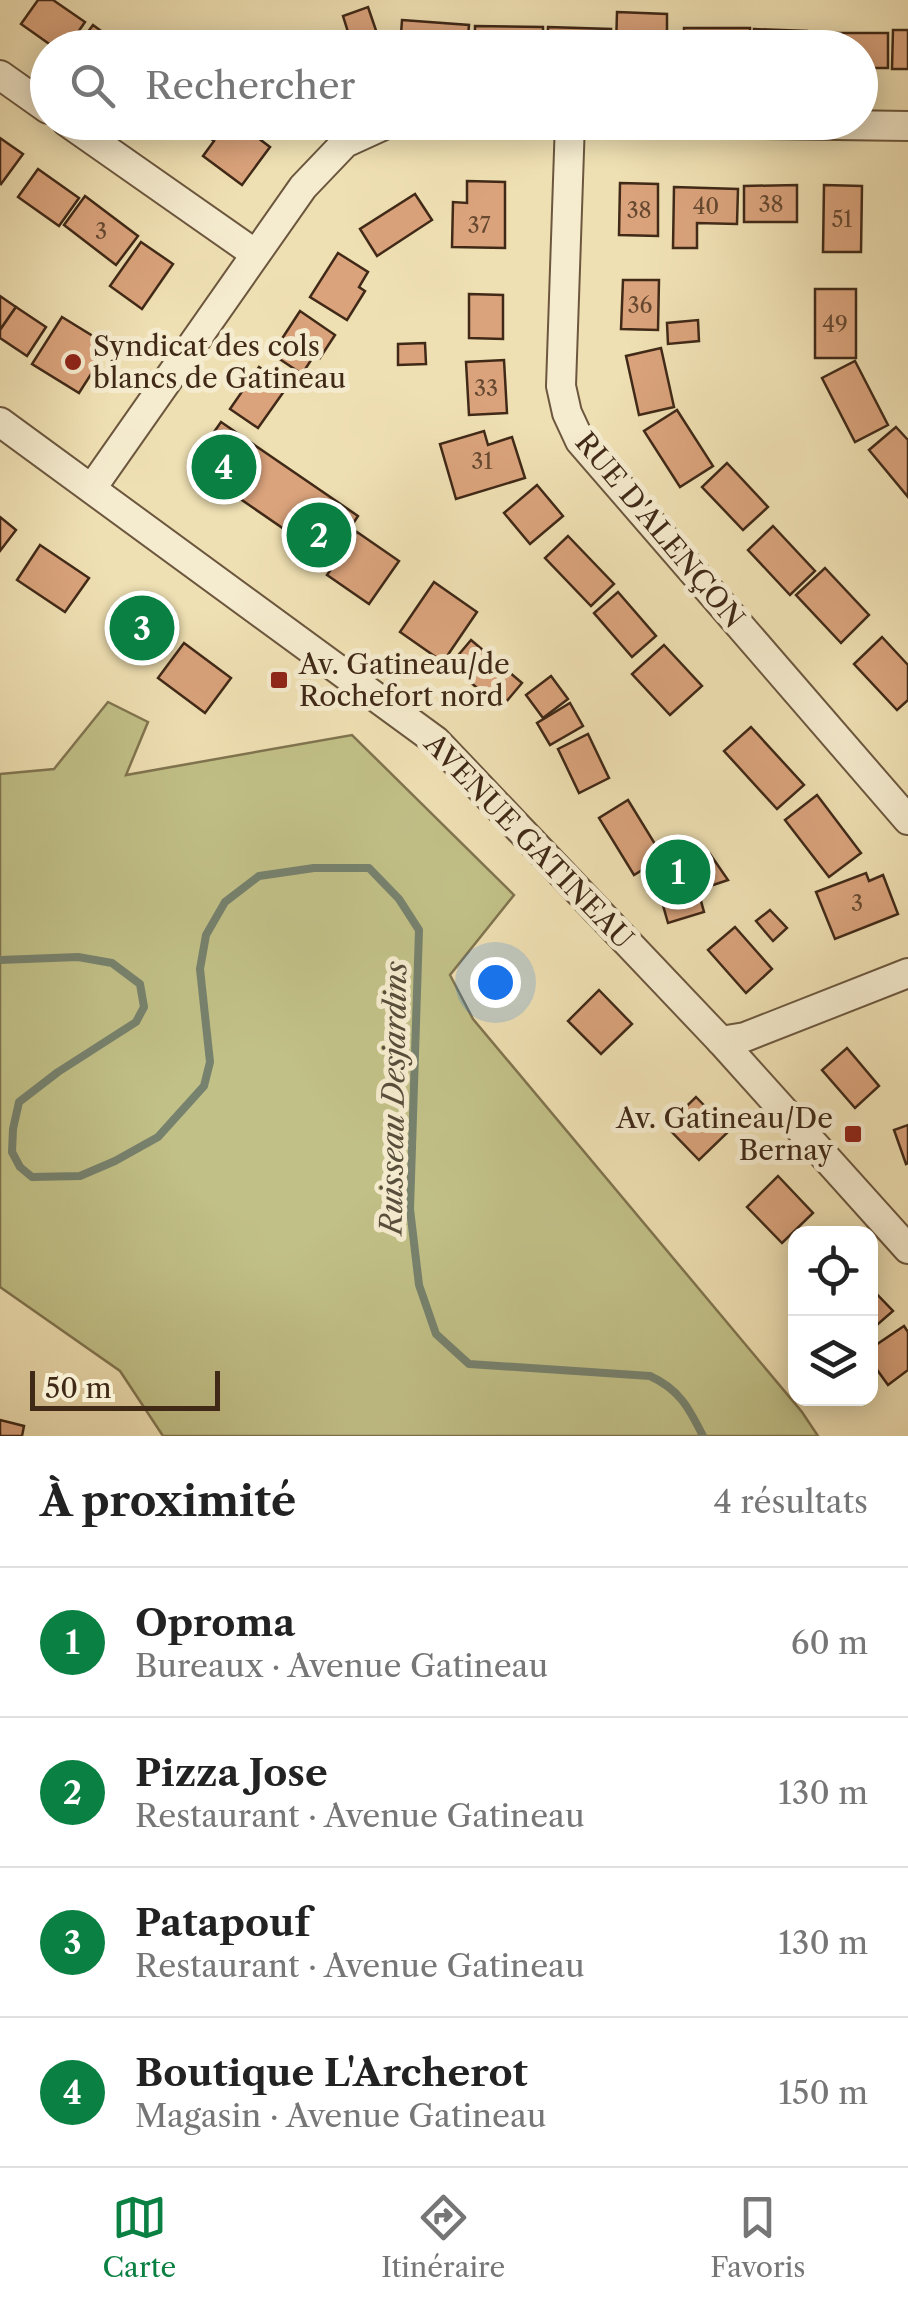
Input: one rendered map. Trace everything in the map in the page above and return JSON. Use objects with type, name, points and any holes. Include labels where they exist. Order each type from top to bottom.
[{"type":"street","points":[[0,75],[30,96]]},
{"type":"street","points":[[878,126],[908,126]]},
{"type":"street","points":[[92,140],[254,254]]},
{"type":"street","points":[[92,488],[254,254],[326,160],[353,140]]},
{"type":"street","name":"RUE D'ALENÇON","points":[[569,140],[560,370],[567,413],[580,441],[908,820]]},
{"type":"street","name":"AVENUE GATINEAU","points":[[0,422],[436,741],[721,1041],[908,1249]]},
{"type":"street","points":[[721,1041],[745,1037],[908,973]]},
{"type":"shaded area","points":[[108,702],[148,722],[126,775],[352,735],[514,895],[450,975],[473,1019],[788,1395],[788,1406],[797,1406],[818,1436],[163,1436],[120,1371],[0,1287],[0,774],[54,769]]},
{"type":"building","points":[[38,0],[53,0],[85,22],[79,30],[30,30],[21,24]]},
{"type":"building","points":[[368,7],[376,30],[347,30],[343,16]]},
{"type":"building","points":[[617,12],[667,14],[667,30],[616,30]]},
{"type":"building","points":[[402,20],[469,25],[469,30],[401,30]]},
{"type":"building","points":[[475,26],[543,27],[543,30],[475,30]]},
{"type":"building","points":[[548,27],[611,29],[611,30],[548,30]]},
{"type":"building","points":[[684,28],[750,28],[750,30]]},
{"type":"building","points":[[893,30],[908,30],[908,69],[892,69]]},
{"type":"building","points":[[878,33],[888,33],[888,68],[878,68]]},
{"type":"building","points":[[0,138],[23,154],[1,184],[0,183]]},
{"type":"building","points":[[261,140],[270,147],[242,185],[203,156],[214,141]]},
{"type":"building","points":[[38,169],[79,198],[59,226],[18,197]]},
{"type":"building","points":[[467,181],[505,182],[505,248],[452,247],[453,202],[467,203]]},
{"type":"building","points":[[620,183],[658,184],[658,236],[619,235]]},
{"type":"building","points":[[797,185],[797,222],[744,222],[744,186]]},
{"type":"building","points":[[824,185],[862,186],[861,252],[823,252]]},
{"type":"building","points":[[674,187],[738,189],[737,224],[697,223],[697,248],[673,248]]},
{"type":"building","points":[[415,194],[432,220],[377,256],[360,229]]},
{"type":"building","points":[[85,196],[138,236],[116,265],[64,225]]},
{"type":"building","points":[[141,242],[173,264],[142,309],[110,286]]},
{"type":"building","points":[[338,253],[368,272],[359,287],[365,291],[347,320],[310,297]]},
{"type":"building","points":[[623,280],[659,280],[658,330],[621,329]]},
{"type":"building","points":[[815,289],[856,289],[856,358],[815,358]]},
{"type":"building","points":[[469,294],[503,295],[503,339],[469,338]]},
{"type":"building","points":[[0,296],[16,307],[0,330]]},
{"type":"building","points":[[16,307],[46,327],[27,356],[0,338],[0,330]]},
{"type":"building","points":[[300,311],[335,335],[320,358],[315,354],[302,374],[272,354]]},
{"type":"building","points":[[62,317],[109,346],[79,393],[32,364]]},
{"type":"building","points":[[698,320],[699,341],[668,344],[667,323]]},
{"type":"building","points":[[425,343],[426,364],[398,365],[398,344]]},
{"type":"building","points":[[661,348],[674,407],[639,415],[626,356]]},
{"type":"building","points":[[504,360],[507,413],[469,415],[466,362]]},
{"type":"building","points":[[855,361],[888,425],[855,442],[822,378]]},
{"type":"building","points":[[259,367],[287,387],[258,428],[230,409]]},
{"type":"building","points":[[677,410],[713,466],[680,487],[644,431]]},
{"type":"building","points":[[221,422],[358,516],[329,560],[191,465]]},
{"type":"building","points":[[896,427],[908,440],[908,497],[869,450]]},
{"type":"building","points":[[484,431],[488,445],[512,437],[525,478],[456,499],[440,444]]},
{"type":"building","points":[[727,463],[768,507],[743,530],[702,487]]},
{"type":"building","points":[[537,485],[563,516],[530,544],[504,513]]},
{"type":"building","points":[[0,517],[16,530],[0,551]]},
{"type":"building","points":[[773,526],[815,571],[790,595],[748,550]]},
{"type":"building","points":[[357,532],[399,561],[369,604],[327,575]]},
{"type":"building","points":[[568,536],[614,584],[591,606],[545,558]]},
{"type":"building","points":[[40,545],[89,578],[65,612],[17,580]]},
{"type":"building","points":[[825,568],[869,615],[841,643],[796,595]]},
{"type":"building","points":[[434,582],[477,612],[443,662],[400,632]]},
{"type":"building","points":[[618,592],[656,636],[632,657],[594,613]]},
{"type":"building","points":[[143,604],[164,621],[141,652],[120,636]]},
{"type":"building","points":[[882,637],[908,665],[908,700],[897,710],[854,664]]},
{"type":"building","points":[[471,640],[522,683],[501,708],[450,665]]},
{"type":"building","points":[[184,643],[231,678],[205,713],[158,678]]},
{"type":"building","points":[[664,645],[702,686],[670,715],[632,674]]},
{"type":"building","points":[[551,676],[568,699],[543,718],[526,695]]},
{"type":"building","points":[[570,703],[583,726],[550,745],[537,723]]},
{"type":"building","points":[[751,727],[804,785],[777,809],[724,751]]},
{"type":"building","points":[[588,734],[609,778],[579,793],[558,749]]},
{"type":"building","points":[[817,795],[861,853],[829,877],[785,820]]},
{"type":"building","points":[[628,800],[663,857],[634,875],[599,818]]},
{"type":"building","points":[[710,854],[728,880],[698,890],[704,912],[668,923],[653,870]]},
{"type":"building","points":[[866,873],[869,881],[883,875],[898,914],[835,939],[816,892]]},
{"type":"building","points":[[770,910],[787,928],[773,941],[756,921]]},
{"type":"building","points":[[735,927],[772,969],[746,993],[708,950]]},
{"type":"building","points":[[599,990],[632,1024],[601,1054],[568,1021]]},
{"type":"building","points":[[847,1048],[879,1086],[855,1108],[822,1070]]},
{"type":"building","points":[[696,1097],[729,1131],[699,1160],[666,1126]]},
{"type":"building","points":[[908,1125],[908,1163],[906,1164],[894,1130]]},
{"type":"building","points":[[778,1176],[813,1213],[800,1226],[788,1226],[788,1237],[782,1243],[747,1207]]},
{"type":"building","points":[[878,1295],[893,1311],[878,1324]]},
{"type":"building","points":[[904,1326],[908,1332],[908,1370],[888,1385],[878,1371],[878,1344]]},
{"type":"building","points":[[0,1420],[24,1426],[22,1436],[0,1436]]},
{"type":"waterway","name":"Ruisseau Desjardins","points":[[0,960],[78,957],[112,963],[140,984],[144,1007],[136,1022],[19,1102],[12,1152],[20,1167],[32,1177],[80,1176],[158,1137],[204,1086],[210,1062],[200,969],[206,935],[225,902],[259,876],[314,868],[369,868],[399,899],[419,930],[410,1209],[419,1285],[436,1334],[469,1364],[650,1376],[682,1400],[703,1436]]},
{"type":"place","name":"Syndicat des cols blancs de Gatineau","points":[[73,362]]},
{"type":"place","name":"Boutique L'Archerot","points":[[224,467]]},
{"type":"place","name":"Pizza Jose","points":[[319,535]]},
{"type":"place","name":"Patapouf","points":[[142,628]]},
{"type":"place","name":"Av. Gatineau/de Rochefort nord","points":[[279,680]]},
{"type":"place","name":"Oproma","points":[[678,872]]},
{"type":"place","name":"Av. Gatineau/De Bernay","points":[[853,1134]]}]
